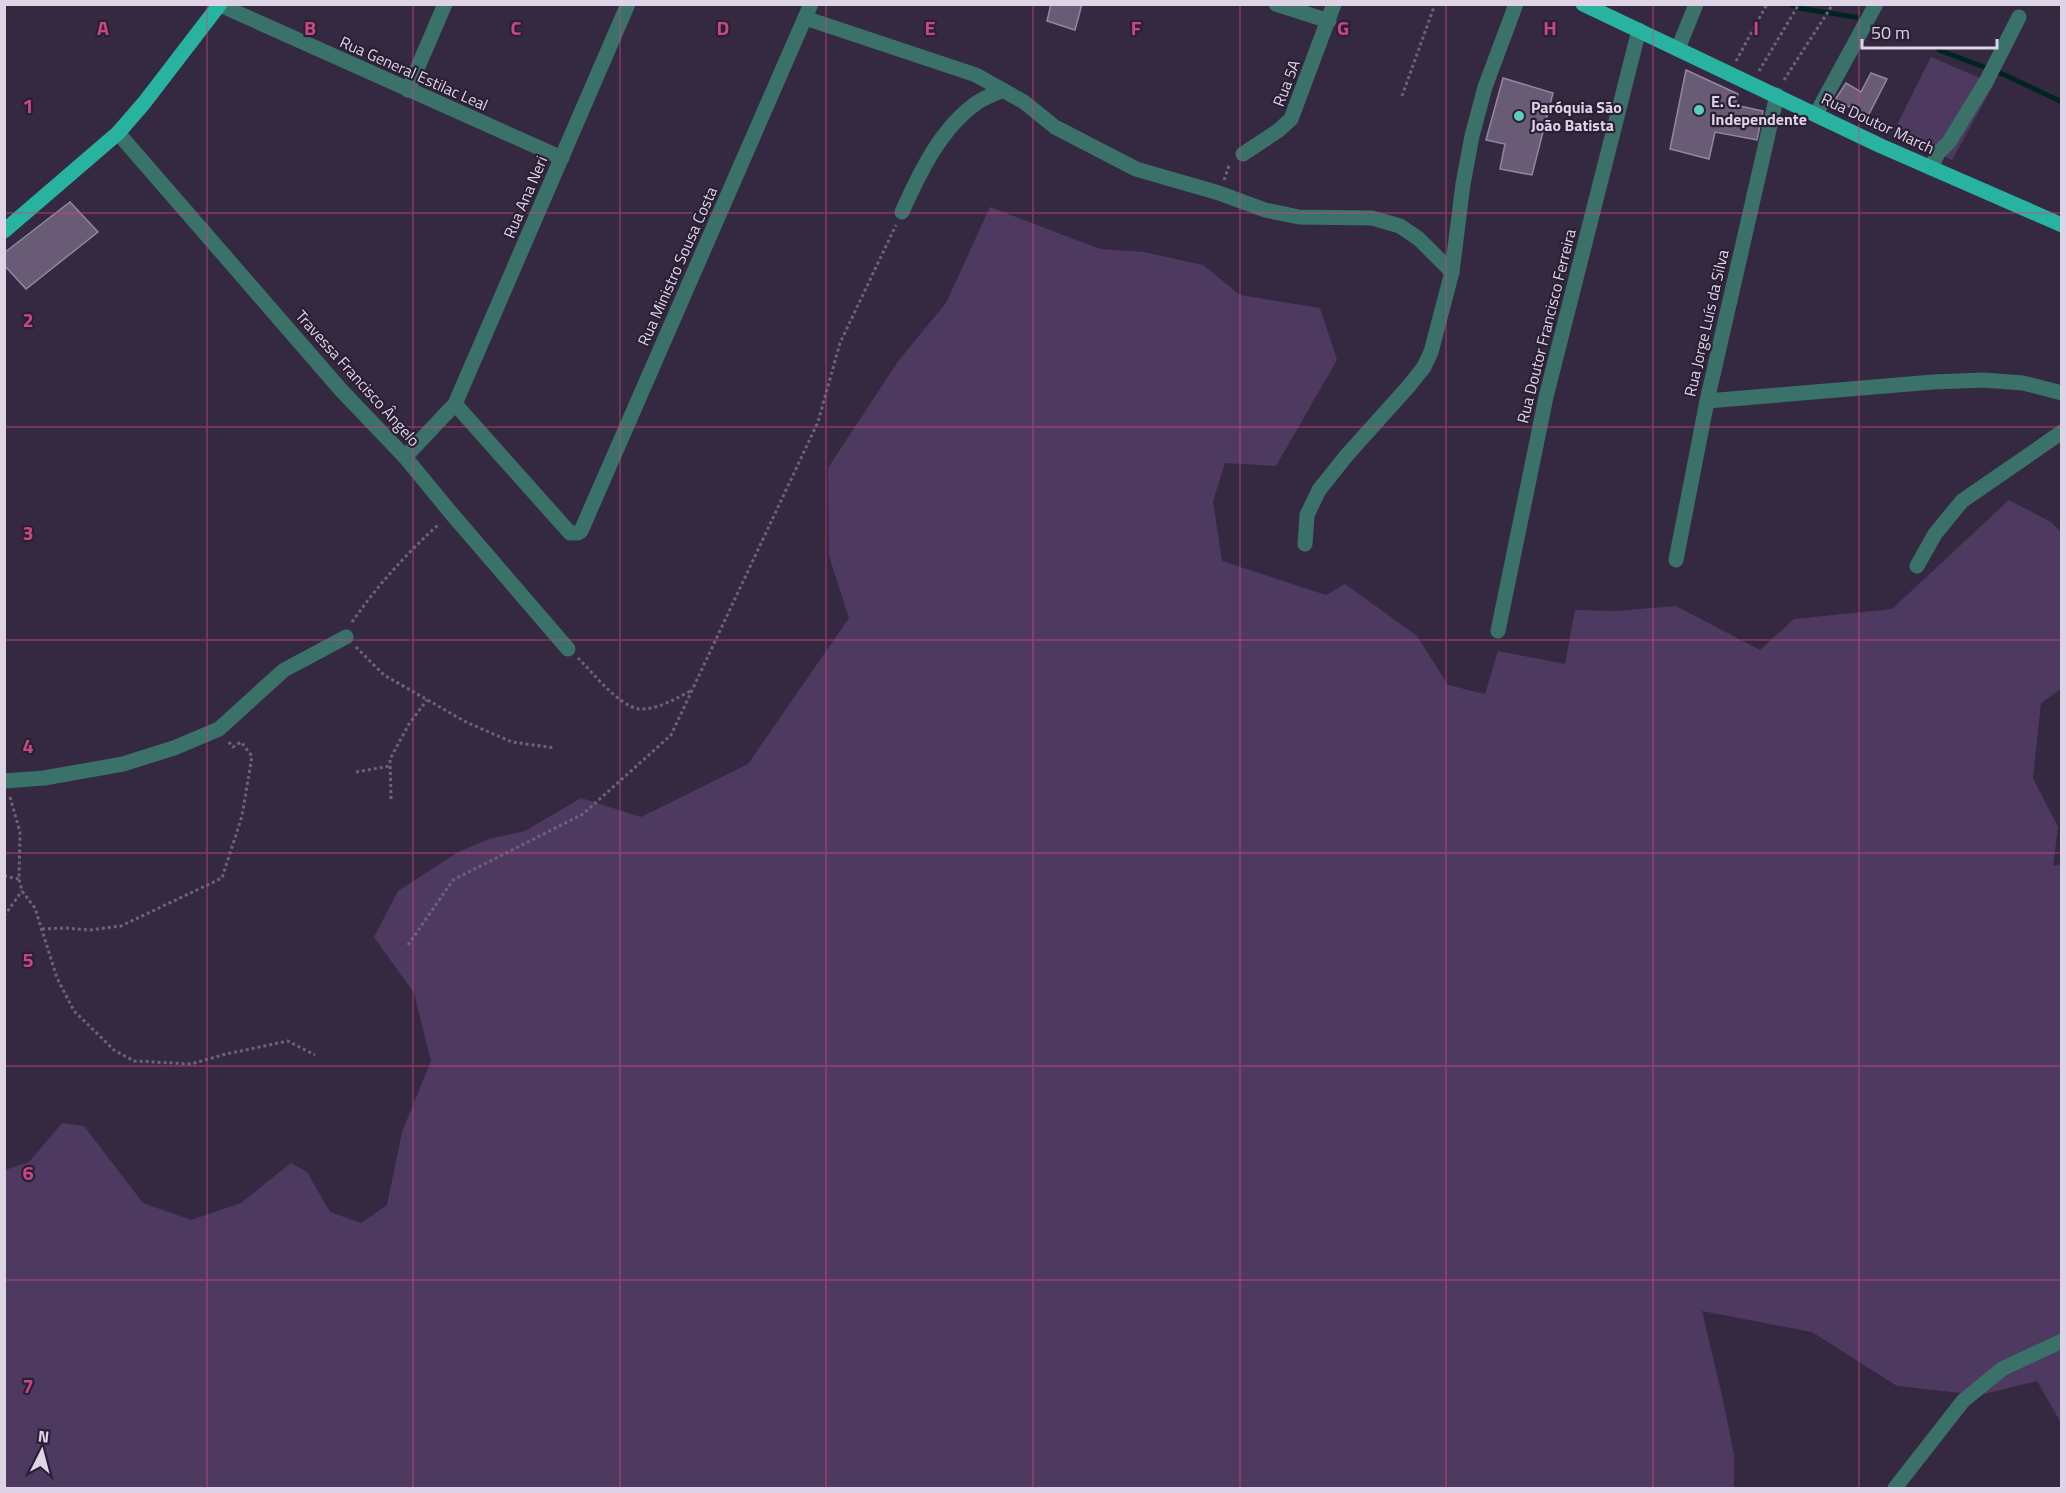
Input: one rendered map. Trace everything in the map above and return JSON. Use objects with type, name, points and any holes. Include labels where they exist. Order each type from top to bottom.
[{"type":"main road","name":"Rua Doutor March","points":[[1583,4],[1931,168],[2061,225]]},
{"type":"main road","points":[[4,231],[118,133],[220,5]]},
{"type":"street","points":[[408,90],[445,4]]},
{"type":"street","name":"Rua Ana Neri","points":[[405,457],[455,404],[628,4]]},
{"type":"street","points":[[1276,4],[1329,21]]},
{"type":"street","name":"Rua 5A","points":[[1243,154],[1279,130],[1291,119],[1334,4]]},
{"type":"street","points":[[1305,544],[1306,515],[1319,490],[1424,366],[1431,352],[1452,272],[1463,184],[1472,136],[1485,87],[1516,4]]},
{"type":"street","points":[[1678,49],[1696,4]]},
{"type":"street","name":"Rua General Estilac Leal","points":[[220,5],[562,159]]},
{"type":"street","points":[[1816,114],[1874,9]]},
{"type":"street","points":[[808,11],[976,75],[1024,102],[1055,127],[1136,169],[1219,193],[1265,210],[1299,217],[1372,218],[1400,226],[1419,239],[1452,272]]},
{"type":"street","name":"Rua Ministro Sousa Costa","points":[[455,404],[570,533],[581,531],[808,11]]},
{"type":"street","points":[[1931,168],[1938,153],[1949,142],[1987,81],[2019,17]]},
{"type":"street","name":"Rua Doutor Francisco Ferreira","points":[[1498,632],[1546,397],[1639,30]]},
{"type":"street","points":[[902,212],[914,184],[946,132],[978,102],[1003,90]]},
{"type":"street","name":"Rua Jorge Luís da Silva","points":[[1676,560],[1707,401],[1777,95]]},
{"type":"street","name":"Travessa Francisco Ângelo","points":[[118,133],[341,390],[405,457],[568,649]]},
{"type":"street","points":[[1707,401],[1983,380],[2023,383],[2061,393]]},
{"type":"street","points":[[1917,566],[1935,534],[1962,501],[2061,432]]},
{"type":"street","points":[[5,781],[44,778],[123,764],[219,729],[284,670],[346,637]]},
{"type":"street","points":[[1895,1488],[1963,1401],[2002,1369],[2061,1341]]},
{"type":"path","points":[[1402,96],[1435,4]]},
{"type":"path","points":[[1731,74],[1767,4]]},
{"type":"path","points":[[1754,84],[1761,67],[1799,4]]},
{"type":"path","points":[[1777,95],[1832,6]]},
{"type":"path","points":[[1219,193],[1231,160],[1243,154]]},
{"type":"path","points":[[408,945],[453,880],[583,814],[671,735],[818,422],[840,343],[902,212]]},
{"type":"path","points":[[451,513],[407,554],[386,578],[346,630],[346,637],[384,675],[466,722],[512,742],[555,748]]},
{"type":"path","points":[[568,649],[625,705],[640,709],[664,704],[692,690]]},
{"type":"path","points":[[391,799],[390,759],[409,724],[427,700]]},
{"type":"path","points":[[42,929],[90,930],[121,926],[222,878],[242,816],[252,756],[241,742],[233,747],[219,729]]},
{"type":"path","points":[[356,772],[390,766]]},
{"type":"path","points":[[5,781],[20,832],[19,879],[22,891],[35,908],[57,978],[74,1011],[114,1050],[134,1061],[191,1064],[288,1041],[315,1055]]},
{"type":"path","points":[[4,876],[19,879]]},
{"type":"path","points":[[4,916],[22,891]]},
{"type":"shaded area","points":[[1931,57],[1994,84],[1952,160],[1893,133]]},
{"type":"shaded area","points":[[990,207],[1100,249],[1144,252],[1203,265],[1240,295],[1320,308],[1337,360],[1276,466],[1225,463],[1213,501],[1222,561],[1326,595],[1345,584],[1417,636],[1448,685],[1485,694],[1498,651],[1565,664],[1575,610],[1616,611],[1676,606],[1760,650],[1794,619],[1892,609],[2009,500],[2051,522],[2061,532],[2061,689],[2041,703],[2033,778],[2058,827],[2053,866],[2062,864],[2061,1423],[2037,1381],[1980,1395],[1897,1386],[1812,1332],[1702,1311],[1734,1455],[1734,1488],[5,1488],[5,1170],[29,1162],[62,1123],[84,1126],[143,1203],[191,1220],[241,1203],[291,1163],[307,1172],[330,1212],[361,1223],[387,1205],[402,1132],[431,1061],[414,993],[374,937],[398,891],[458,852],[489,839],[525,831],[581,798],[641,817],[748,764],[849,618],[829,556],[828,468],[899,360],[946,303]]},
{"type":"building","points":[[1051,4],[1082,4],[1075,30],[1047,21]]},
{"type":"building","name":"E. C. Independente","points":[[1686,70],[1738,94],[1735,105],[1763,111],[1757,140],[1715,132],[1709,159],[1670,149]]},
{"type":"building","points":[[1871,73],[1887,79],[1868,116],[1835,100],[1846,83],[1861,92]]},
{"type":"building","points":[[1503,78],[1553,93],[1532,175],[1500,169],[1505,144],[1486,140]]},
{"type":"building","points":[[70,202],[98,232],[26,289],[4,265],[4,253]]},
{"type":"waterway","points":[[1790,4],[1798,8],[1861,18]]},
{"type":"waterway","points":[[1939,50],[2005,75],[2062,102]]},
{"type":"place","name":"E. C. Independente","points":[[1699,110]]},
{"type":"place","name":"Paróquia São João Batista","points":[[1519,116]]}]
